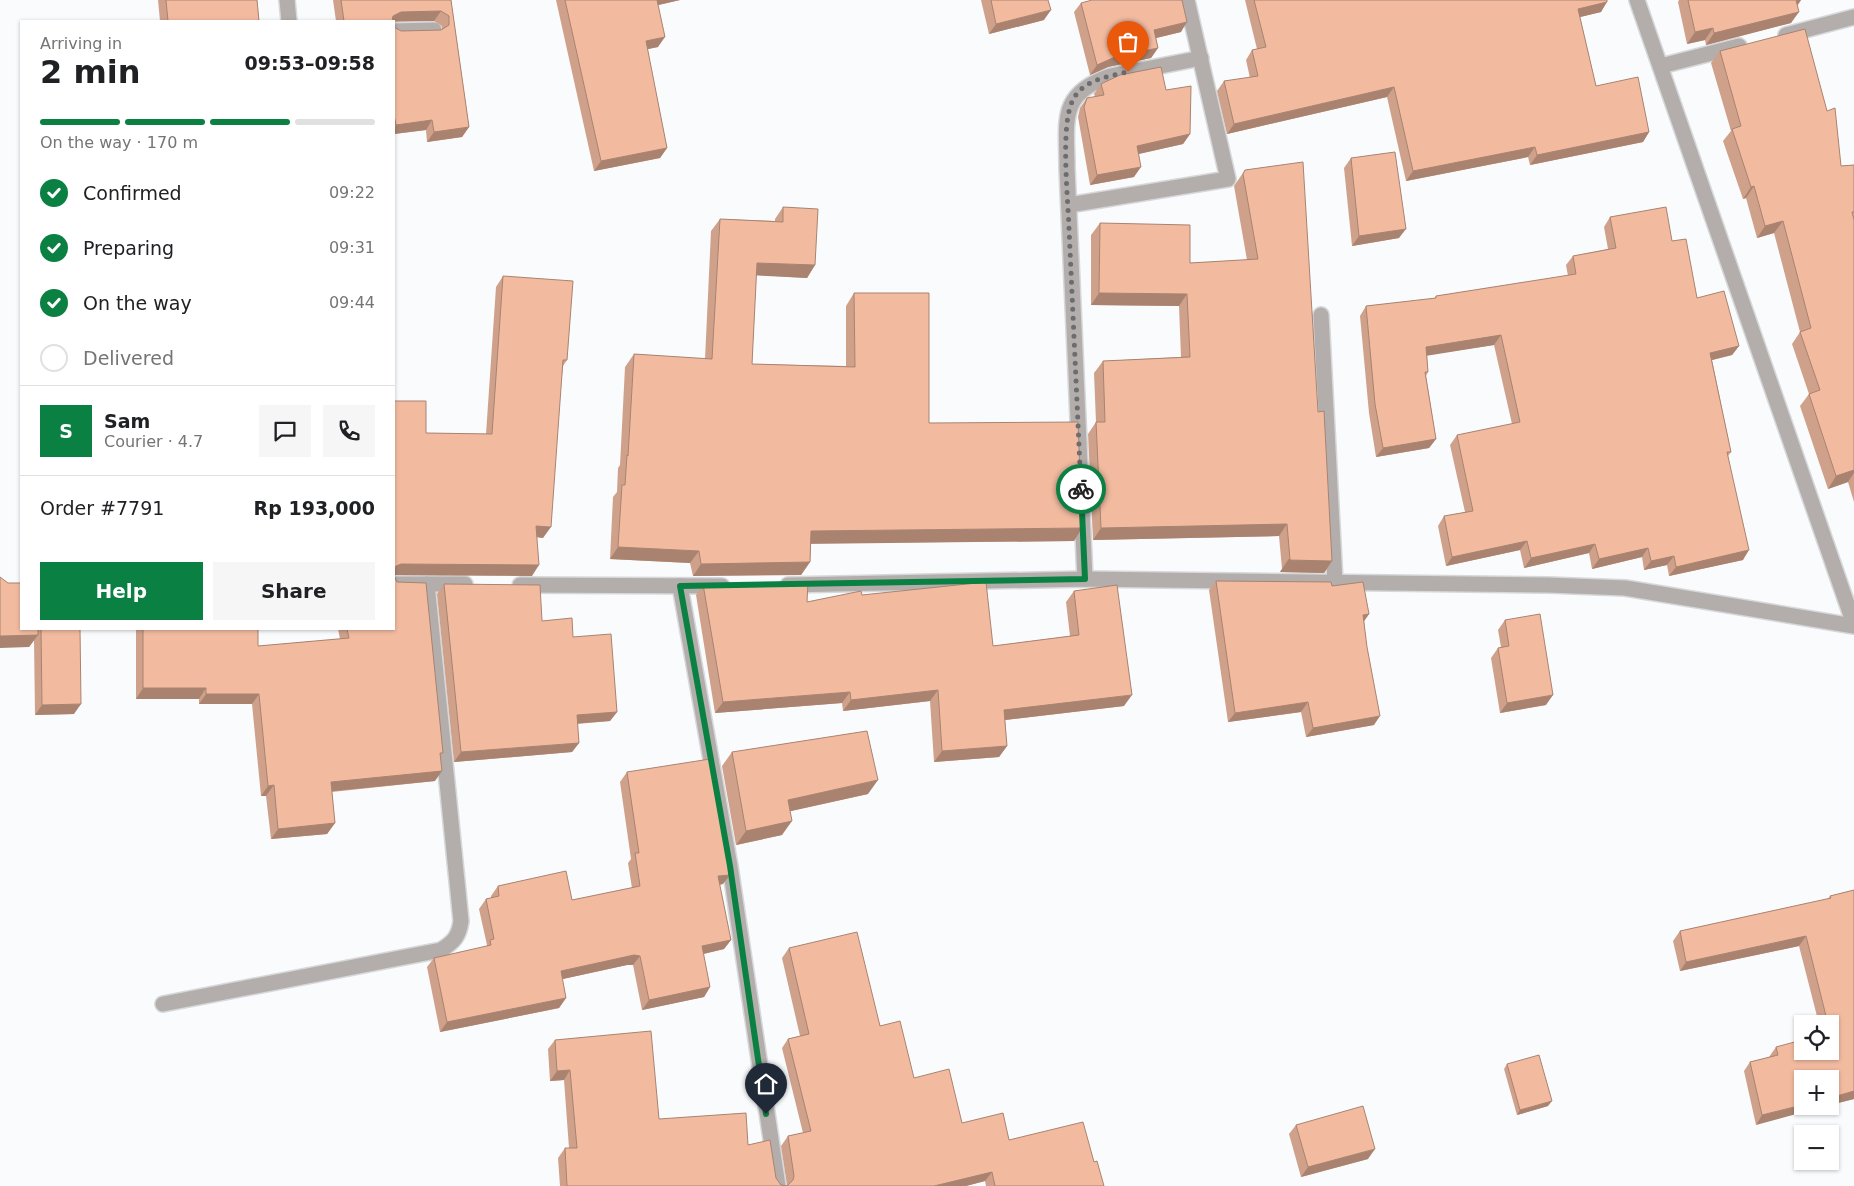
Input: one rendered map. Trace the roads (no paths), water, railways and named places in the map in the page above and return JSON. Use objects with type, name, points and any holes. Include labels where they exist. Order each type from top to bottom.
[{"type":"street","points":[[287,0],[289,20]]},
{"type":"street","points":[[1068,206],[1228,179],[1188,0]]},
{"type":"street","points":[[769,585],[1085,579],[1548,584],[1625,588],[1854,625],[1637,0]]},
{"type":"street","points":[[1661,66],[1854,17]]},
{"type":"street","points":[[395,31],[434,30]]},
{"type":"street","points":[[1085,579],[1068,206],[1068,113],[1073,98],[1082,89],[1110,76],[1200,58]]},
{"type":"street","points":[[1321,315],[1335,582]]},
{"type":"street","points":[[395,584],[476,584]]},
{"type":"street","points":[[163,1004],[441,950],[453,943],[460,932],[461,921],[427,584]]},
{"type":"street","points":[[505,585],[739,585]]},
{"type":"street","points":[[680,586],[730,866],[778,1186]]}]
